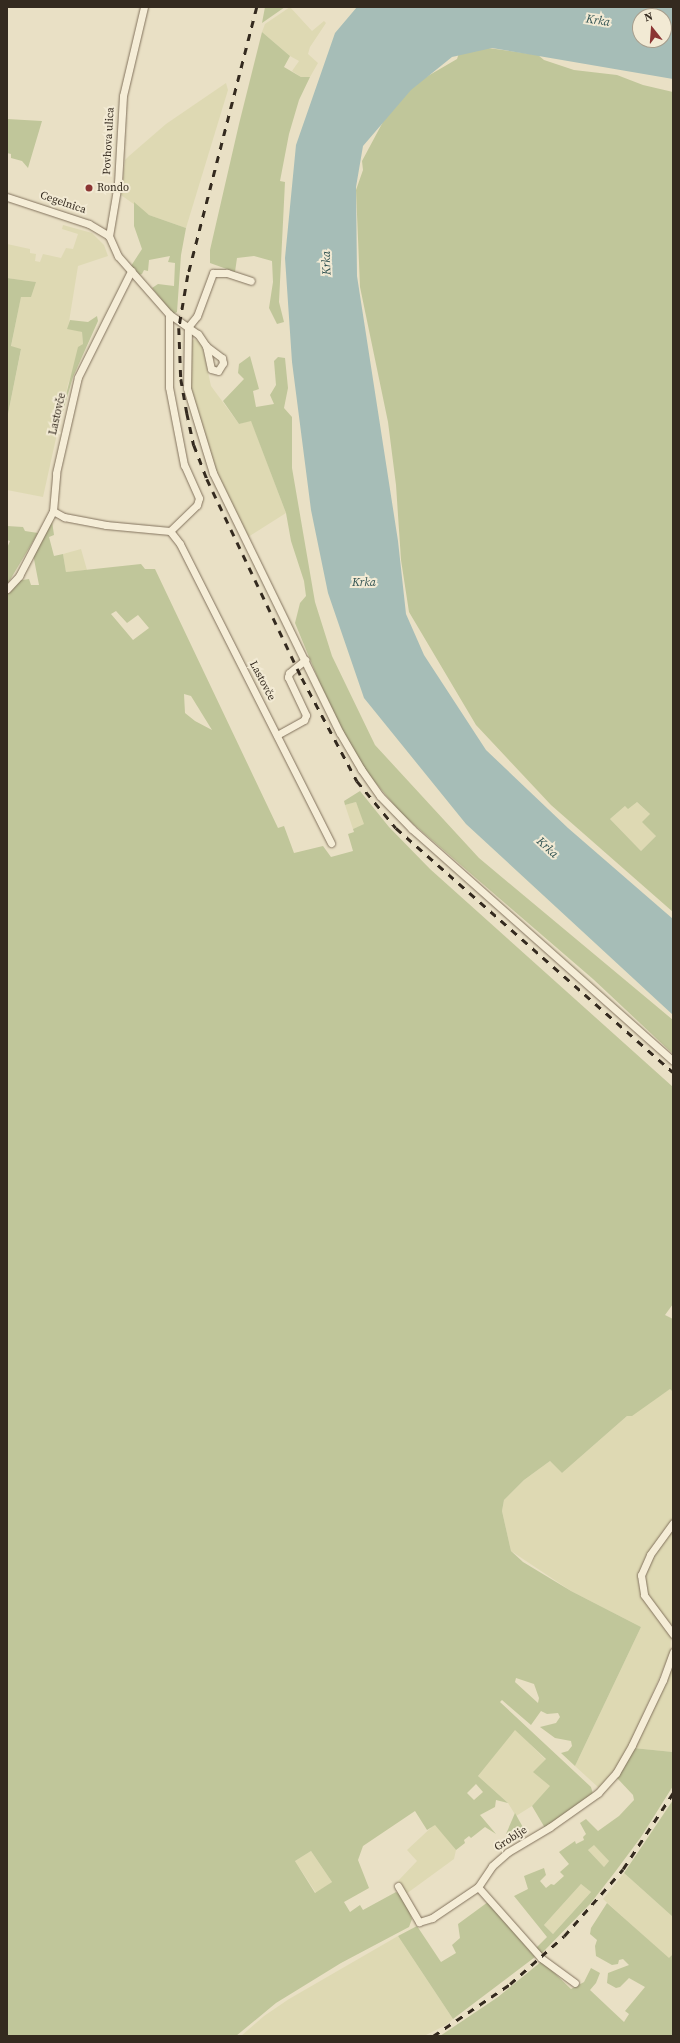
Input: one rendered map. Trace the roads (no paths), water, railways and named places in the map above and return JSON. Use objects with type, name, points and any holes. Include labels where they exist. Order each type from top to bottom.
[{"type":"street","name":"Povhova ulica","points":[[109,236],[118,183],[122,96],[144,7]]},
{"type":"street","name":"Cegelnica","points":[[7,198],[89,224],[109,236]]},
{"type":"street","points":[[109,236],[118,256],[131,271],[169,314],[198,334],[206,346]]},
{"type":"street","name":"Lastovče","points":[[53,512],[56,473],[78,377],[131,271]]},
{"type":"street","points":[[251,281],[222,272],[213,273],[197,316],[188,327],[188,388],[213,473],[340,733],[380,796],[412,829],[673,1060]]},
{"type":"street","points":[[7,589],[19,576],[53,512],[64,517],[106,525],[170,532],[197,505],[198,498],[184,464],[169,387],[169,314]]},
{"type":"street","name":"Lastovče","points":[[170,532],[180,544],[331,842]]},
{"type":"street","points":[[278,735],[304,720],[306,715],[288,678],[289,673],[305,660]]},
{"type":"street","points":[[673,1523],[650,1555],[641,1575],[644,1595],[673,1634]]},
{"type":"street","name":"Groblje","points":[[398,1886],[419,1922],[445,1911],[478,1887],[492,1866],[508,1852],[575,1811],[598,1793],[616,1773],[663,1680],[673,1652]]},
{"type":"street","points":[[478,1887],[542,1958],[576,1983]]},
{"type":"water","name":"Krka","points":[[357,7],[673,7],[673,79],[492,48],[452,57],[411,90],[363,146],[356,187],[357,276],[398,541],[406,614],[424,655],[486,750],[568,828],[673,919],[673,1015],[466,824],[364,698],[328,593],[311,510],[292,362],[285,258],[296,145],[335,33]]},
{"type":"railway","points":[[257,7],[188,275],[179,328],[181,379],[187,413],[194,445],[207,479],[302,678],[357,781],[396,828],[673,1072]]},
{"type":"railway","points":[[433,2036],[510,1984],[564,1936],[623,1869],[673,1793]]},
{"type":"place","name":"Rondo","points":[[89,188]]}]
